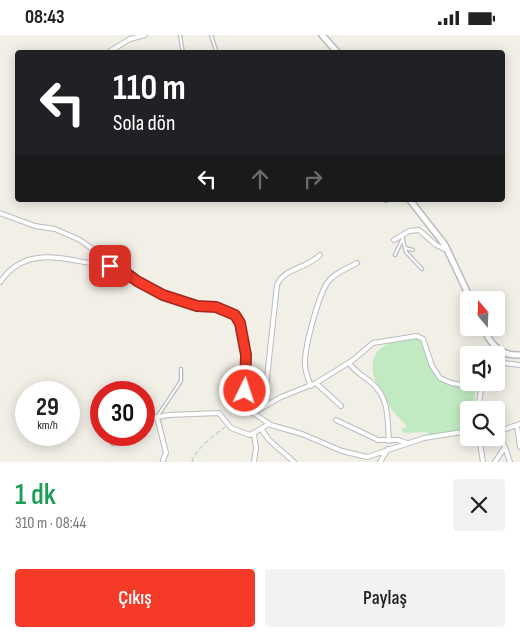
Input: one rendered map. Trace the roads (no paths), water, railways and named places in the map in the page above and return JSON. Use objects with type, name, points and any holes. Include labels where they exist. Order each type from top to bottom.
[{"type":"street","points":[[112,50],[130,39],[145,35]]},
{"type":"street","points":[[322,35],[335,50]]},
{"type":"street","points":[[412,202],[439,236],[467,291]]},
{"type":"street","points":[[2,214],[35,225],[55,229],[80,240],[137,281],[163,295],[197,306],[218,308],[236,317],[246,355],[245,395],[253,413],[269,424],[362,456],[370,456],[407,443],[460,433]]},
{"type":"street","points":[[394,240],[403,237],[409,231],[419,230],[436,245],[447,250]]},
{"type":"street","points":[[268,405],[266,387],[277,285],[284,275],[309,265],[320,255]]},
{"type":"street","points":[[0,282],[10,269],[28,260],[70,259],[117,266]]},
{"type":"street","points":[[311,386],[305,370],[305,357],[324,290],[327,283],[334,276],[357,263]]},
{"type":"street","points":[[253,413],[281,397],[311,386],[349,363],[376,342],[417,336],[425,342],[432,366],[440,378],[460,385]]},
{"type":"street","points":[[505,353],[520,355]]},
{"type":"street","points":[[505,362],[520,365]]},
{"type":"street","points":[[349,363],[373,385],[385,403],[388,413],[388,441]]},
{"type":"street","points":[[316,383],[341,406]]},
{"type":"street","points":[[479,401],[480,391]]},
{"type":"street","points":[[163,460],[166,453],[157,417],[219,413],[228,425],[241,433],[254,434],[269,424]]},
{"type":"street","points":[[336,421],[378,440],[407,443]]},
{"type":"street","points":[[505,429],[518,425],[520,447]]},
{"type":"street","points":[[262,430],[269,440],[294,462]]},
{"type":"street","points":[[254,434],[256,448],[254,462]]},
{"type":"street","points":[[480,446],[483,462]]},
{"type":"street","points":[[495,462],[505,447]]},
{"type":"street","points":[[505,447],[510,462]]},
{"type":"street","points":[[380,462],[388,449]]},
{"type":"lane","points":[[180,35],[182,50]]},
{"type":"lane","points":[[210,35],[216,50]]},
{"type":"lane","points":[[403,237],[405,248],[422,269]]},
{"type":"lane","points":[[395,255],[403,237]]},
{"type":"lane","points":[[405,248],[413,250]]},
{"type":"lane","points":[[157,417],[181,381],[181,369]]}]
